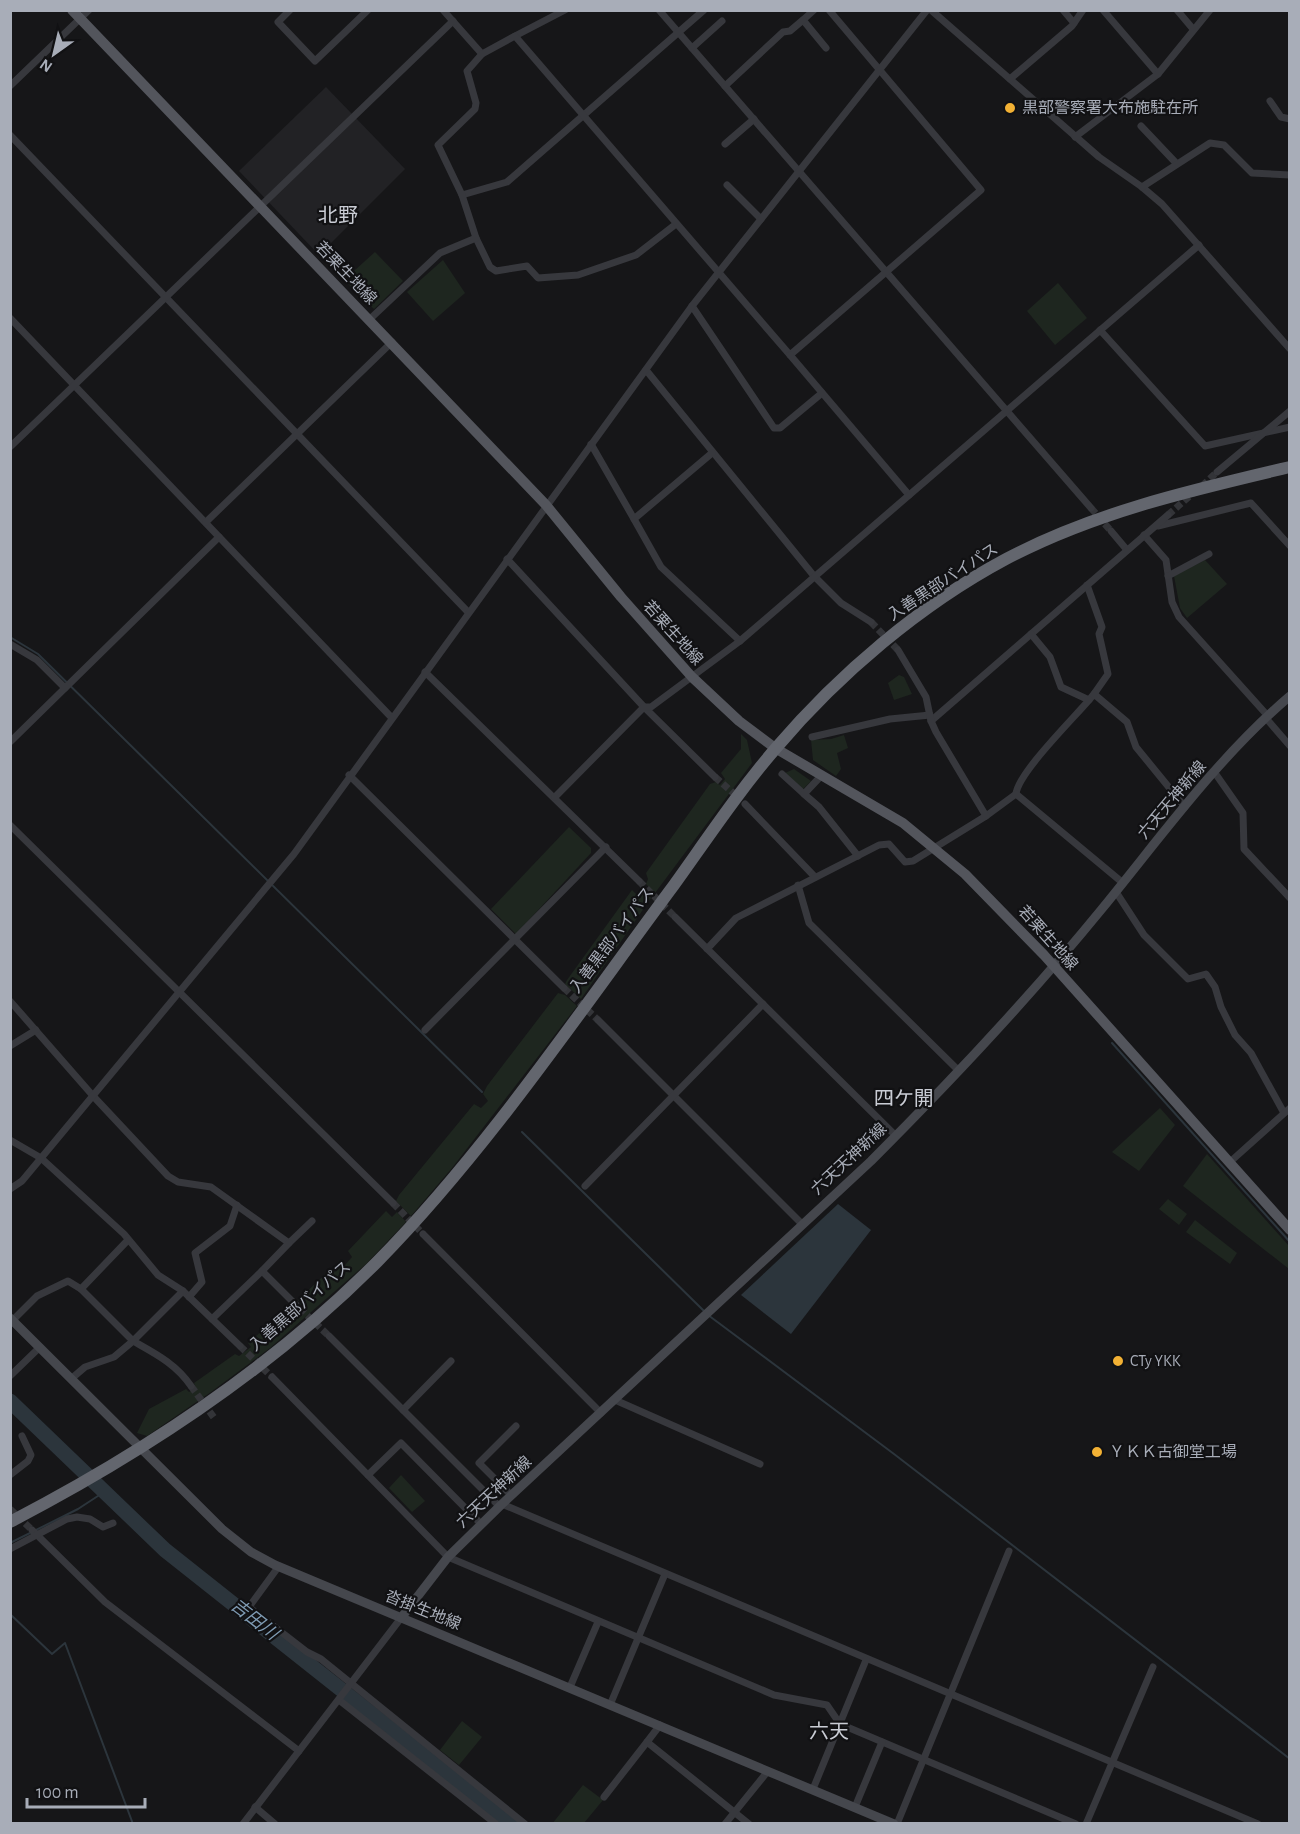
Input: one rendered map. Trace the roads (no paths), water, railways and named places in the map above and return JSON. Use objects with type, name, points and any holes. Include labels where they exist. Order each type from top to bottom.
[{"type":"highway","name":"入善黒部バイパス","points":[[10,1522],[63,1496],[140,1449],[278,1350],[378,1261],[482,1142],[776,748],[837,685],[894,633],[1005,560],[1125,508],[1290,467]]},
{"type":"main road","name":"若栗生地線","points":[[80,13],[546,505],[621,597],[692,677],[739,721],[776,748],[903,824],[935,848],[1002,909],[1290,1230]]},
{"type":"main road","name":"六天天神新線","points":[[401,1618],[448,1557],[481,1524],[896,1136],[959,1071],[1053,966],[1215,772],[1266,716],[1290,696]]},
{"type":"main road","name":"沓掛生地線","points":[[11,1319],[222,1529],[251,1552],[401,1618],[896,1824]]},
{"type":"street","points":[[290,10],[278,22],[315,61],[368,10]]},
{"type":"street","points":[[443,10],[483,54]]},
{"type":"street","points":[[565,10],[483,54],[467,71],[475,109],[438,145],[462,195],[476,238],[490,267],[496,271],[527,266],[538,278],[578,274],[636,255],[676,224]]},
{"type":"street","points":[[659,10],[1091,508]]},
{"type":"street","points":[[462,195],[507,182],[705,10]]},
{"type":"street","points":[[725,86],[783,32],[790,31],[814,10]]},
{"type":"street","points":[[790,355],[981,190],[829,10]]},
{"type":"street","points":[[10,1189],[41,1158],[94,1097],[134,1045],[294,854],[692,306],[929,10],[1075,137],[1142,187],[1179,221],[1290,349]]},
{"type":"street","points":[[1063,10],[1074,23]]},
{"type":"street","points":[[1010,79],[1074,23],[1083,10]]},
{"type":"street","points":[[1103,10],[1158,74]]},
{"type":"street","points":[[1177,10],[1193,29]]},
{"type":"street","points":[[1075,137],[1158,74],[1210,10]]},
{"type":"street","points":[[10,86],[80,13]]},
{"type":"street","points":[[803,20],[826,48]]},
{"type":"street","points":[[10,447],[453,21]]},
{"type":"street","points":[[692,48],[722,21]]},
{"type":"street","points":[[515,36],[720,272],[909,495]]},
{"type":"street","points":[[1270,101],[1281,117],[1290,119]]},
{"type":"street","points":[[725,144],[754,119]]},
{"type":"street","points":[[1141,126],[1176,163]]},
{"type":"street","points":[[10,135],[468,612]]},
{"type":"street","points":[[1142,187],[1210,143],[1224,146],[1252,173],[1290,175]]},
{"type":"street","points":[[727,185],[761,219]]},
{"type":"street","points":[[370,319],[440,253],[476,238]]},
{"type":"street","points":[[555,797],[644,707],[651,707],[740,641],[1199,245]]},
{"type":"street","points":[[692,306],[774,428],[780,428],[822,393]]},
{"type":"street","points":[[10,318],[392,718]]},
{"type":"street","points":[[1100,330],[1205,446],[1290,427]]},
{"type":"street","points":[[206,522],[392,342]]},
{"type":"street","points":[[646,370],[814,576],[841,603],[871,622]]},
{"type":"street","points":[[1218,472],[1290,411]]},
{"type":"street","points":[[591,444],[661,567],[740,641]]},
{"type":"street","points":[[634,519],[712,453]]},
{"type":"street","points":[[1154,526],[1251,503],[1290,546]]},
{"type":"street","points":[[812,737],[882,720],[930,718],[1168,515]]},
{"type":"street","points":[[1111,531],[1127,550]]},
{"type":"street","points":[[1144,536],[1166,560],[1172,602],[1179,617],[1290,746]]},
{"type":"street","points":[[10,742],[219,537]]},
{"type":"street","points":[[1168,576],[1209,554]]},
{"type":"street","points":[[507,559],[644,707],[715,777]]},
{"type":"street","points":[[707,949],[736,918],[798,885],[879,845],[889,844],[905,862],[913,861],[986,816],[1016,794],[1017,786],[1034,763],[1089,700],[1108,674],[1099,634],[1101,627],[1087,585]]},
{"type":"street","points":[[1031,634],[1050,657],[1061,687],[1089,700]]},
{"type":"street","points":[[10,644],[37,660],[65,688]]},
{"type":"street","points":[[898,650],[926,697],[930,718],[986,816]]},
{"type":"street","points":[[425,672],[639,881]]},
{"type":"street","points":[[1094,693],[1127,722],[1136,747],[1185,807]]},
{"type":"street","points":[[1215,772],[1243,813],[1244,849],[1290,898]]},
{"type":"street","points":[[782,774],[819,807],[858,856]]},
{"type":"street","points":[[350,776],[564,987]]},
{"type":"street","points":[[804,794],[821,776]]},
{"type":"street","points":[[1016,794],[1123,883]]},
{"type":"street","points":[[746,804],[815,877]]},
{"type":"street","points":[[10,825],[393,1203]]},
{"type":"street","points":[[425,1030],[606,847]]},
{"type":"street","points":[[798,885],[809,923],[959,1071]]},
{"type":"street","points":[[1116,892],[1144,935],[1188,979],[1206,974],[1215,987],[1221,1007],[1235,1035],[1251,1053],[1287,1111],[1230,1162]]},
{"type":"street","points":[[675,917],[896,1136]]},
{"type":"street","points":[[10,1001],[94,1097],[168,1176],[178,1182],[211,1187],[289,1243]]},
{"type":"street","points":[[585,1186],[763,1004]]},
{"type":"street","points":[[598,1020],[802,1224]]},
{"type":"street","points":[[10,1046],[36,1030]]},
{"type":"street","points":[[10,1140],[41,1158],[128,1240],[158,1275],[183,1291],[240,1346]]},
{"type":"street","points":[[189,1297],[202,1282],[195,1253],[230,1226],[237,1205]]},
{"type":"street","points":[[212,1319],[312,1221]]},
{"type":"street","points":[[423,1234],[601,1413]]},
{"type":"street","points":[[81,1289],[128,1240]]},
{"type":"street","points":[[262,1271],[292,1301]]},
{"type":"street","points":[[11,1319],[37,1296],[68,1281],[81,1289],[133,1341],[181,1371],[191,1386]]},
{"type":"street","points":[[71,1379],[85,1367],[114,1357],[183,1291]]},
{"type":"street","points":[[329,1336],[501,1505],[1258,1824]]},
{"type":"street","points":[[10,1376],[40,1347]]},
{"type":"street","points":[[403,1410],[451,1361]]},
{"type":"street","points":[[272,1377],[448,1557],[638,1640],[774,1695],[827,1705],[840,1724],[1076,1824]]},
{"type":"street","points":[[615,1400],[760,1464]]},
{"type":"street","points":[[511,1495],[479,1462],[516,1426]]},
{"type":"street","points":[[10,1475],[28,1461],[31,1455],[22,1436]]},
{"type":"street","points":[[368,1475],[401,1443],[481,1524]]},
{"type":"street","points":[[10,1549],[68,1519],[77,1517],[90,1519],[103,1527],[113,1523]]},
{"type":"street","points":[[32,1530],[105,1602],[299,1751]]},
{"type":"street","points":[[896,1824],[952,1694],[1009,1551]]},
{"type":"street","points":[[279,1566],[249,1607],[307,1652],[321,1659],[525,1824]]},
{"type":"street","points":[[610,1705],[665,1574]]},
{"type":"street","points":[[243,1824],[401,1618]]},
{"type":"street","points":[[570,1687],[598,1622]]},
{"type":"street","points":[[813,1790],[866,1660]]},
{"type":"street","points":[[1086,1824],[1153,1667]]},
{"type":"street","points":[[340,1700],[496,1824]]},
{"type":"street","points":[[604,1797],[660,1725]]},
{"type":"street","points":[[647,1742],[749,1824]]},
{"type":"street","points":[[855,1807],[882,1742]]},
{"type":"street","points":[[725,1824],[768,1771]]},
{"type":"street","points":[[255,1808],[276,1824]]},
{"type":"waterway","points":[[10,637],[38,654],[482,1092]]},
{"type":"waterway","points":[[1112,1043],[1290,1242]]},
{"type":"waterway","points":[[522,1132],[704,1311]]},
{"type":"waterway","points":[[708,1315],[894,1454],[1290,1759]]},
{"type":"waterway","name":"吉田川","points":[[10,1401],[165,1550],[511,1824]]},
{"type":"waterway","points":[[10,1543],[78,1509],[104,1492]]},
{"type":"waterway","points":[[10,1614],[52,1654],[65,1643],[133,1824]]},
{"type":"tunnel","points":[[1202,486],[1217,472]]},
{"type":"tunnel","points":[[1168,515],[1193,493]]},
{"type":"tunnel","points":[[1091,508],[1111,531]]},
{"type":"tunnel","points":[[871,622],[898,650]]},
{"type":"tunnel","points":[[715,777],[739,798]]},
{"type":"tunnel","points":[[639,881],[675,917]]},
{"type":"tunnel","points":[[564,988],[598,1020]]},
{"type":"tunnel","points":[[393,1203],[423,1234]]},
{"type":"tunnel","points":[[292,1301],[329,1336]]},
{"type":"tunnel","points":[[240,1346],[272,1377]]},
{"type":"tunnel","points":[[191,1386],[215,1419]]},
{"type":"tunnel","points":[[10,1509],[32,1530]]},
{"type":"place","name":"黒部警察署大布施駐在所","points":[[1010,108]]},
{"type":"place","name":"CTy YKK","points":[[1118,1361]]},
{"type":"place","name":"ＹＫＫ古御堂工場","points":[[1097,1452]]},
{"type":"district","name":"北野","points":[[338,216]]},
{"type":"district","name":"四ケ開","points":[[904,1099]]},
{"type":"district","name":"六天","points":[[829,1732]]}]
